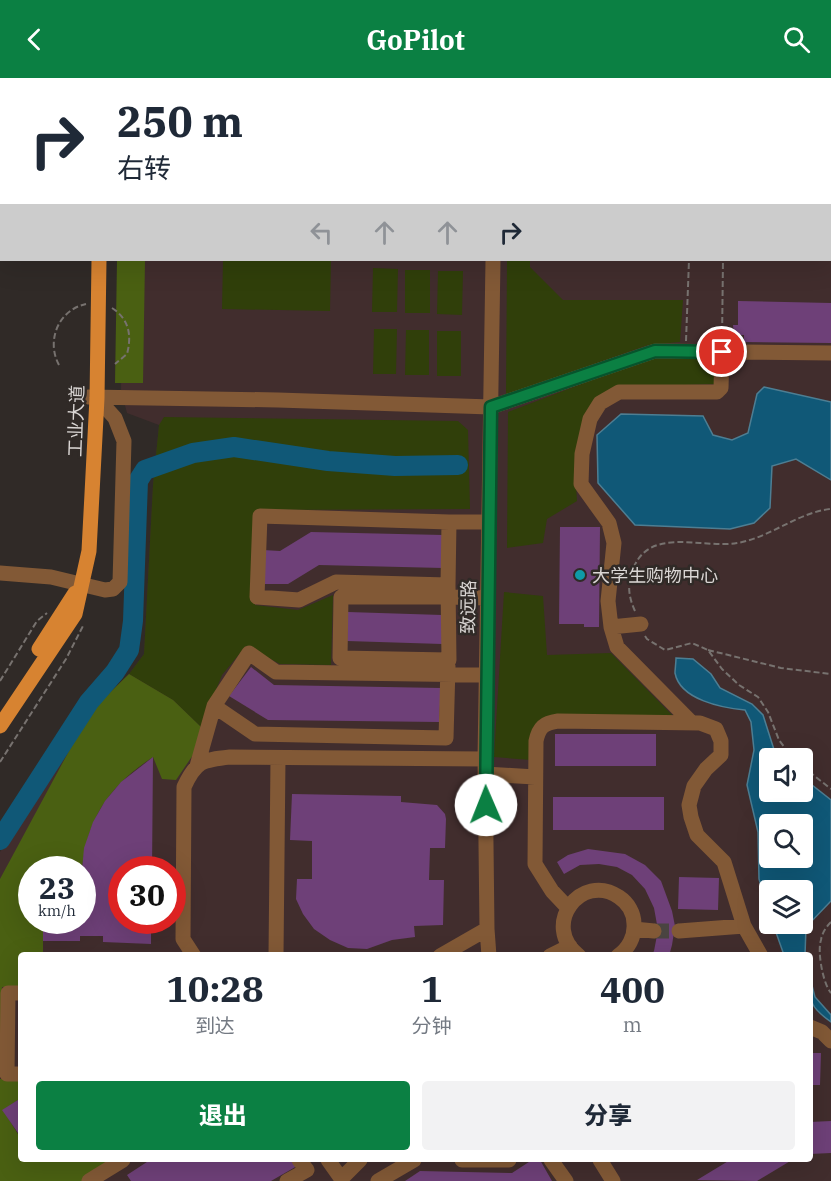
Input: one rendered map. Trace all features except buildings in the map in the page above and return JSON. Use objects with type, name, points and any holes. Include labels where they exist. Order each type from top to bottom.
[{"type":"main road","name":"工业大道","points":[[90,261],[92,398]]},
{"type":"main road","name":"工业大道","points":[[0,726],[75,614],[81,584],[80,551],[92,398],[99,261]]},
{"type":"main road","points":[[0,708],[81,584]]},
{"type":"street","name":"致远路","points":[[489,952],[485,767],[493,261]]},
{"type":"street","points":[[92,398],[278,400],[491,407],[655,351],[831,353]]},
{"type":"street","points":[[692,723],[617,647],[611,627],[608,602],[614,543],[609,523],[581,484],[582,454],[590,419],[600,403],[618,392],[717,392],[721,388],[722,352]]},
{"type":"street","points":[[0,573],[51,577],[105,590],[113,590],[120,582],[124,441],[116,418],[92,398]]},
{"type":"street","points":[[341,671],[342,590],[336,582],[300,600],[257,597],[260,516],[489,522]]},
{"type":"street","points":[[214,706],[255,734],[446,738],[449,522]]},
{"type":"street","points":[[342,590],[448,591],[488,598]]},
{"type":"street","points":[[611,627],[641,624]]},
{"type":"street","points":[[197,766],[214,706],[249,653],[276,672],[448,667],[487,675]]},
{"type":"street","points":[[568,908],[552,891],[536,864],[535,777],[538,730],[546,723],[558,721],[700,723],[716,729],[722,755],[706,770],[694,786],[689,805],[691,817],[697,836],[724,862],[744,926],[758,952]]},
{"type":"street","points":[[188,952],[183,939],[184,787],[192,769],[207,759],[278,758],[485,767],[535,777]]},
{"type":"street","points":[[276,952],[278,758]]},
{"type":"street","points":[[575,951],[563,931],[564,918],[574,900],[586,892],[596,890],[608,891],[622,899],[633,914],[634,929],[630,944],[622,952]]},
{"type":"street","points":[[679,931],[744,926]]},
{"type":"street","points":[[447,952],[487,929]]},
{"type":"street","points":[[634,929],[654,931]]},
{"type":"street","points":[[18,993],[8,993],[14,1054],[7,1074],[18,1074]]},
{"type":"street","points":[[813,1028],[822,1032],[831,1041]]},
{"type":"street","points":[[89,1181],[112,1175],[122,1162]]},
{"type":"street","points":[[287,1181],[307,1170],[301,1162]]},
{"type":"street","points":[[329,1162],[342,1180],[358,1162]]},
{"type":"street","points":[[378,1181],[411,1162]]},
{"type":"street","points":[[553,1162],[566,1181]]},
{"type":"street","points":[[601,1162],[613,1181]]},
{"type":"path","points":[[686,352],[688,261]]},
{"type":"path","points":[[722,352],[723,261]]},
{"type":"path","points":[[115,364],[127,354]]},
{"type":"path","points":[[53,355],[59,365]]},
{"type":"path","points":[[831,509],[802,517],[767,535],[736,543],[667,542],[650,548],[635,561],[629,581],[630,600],[647,639],[665,650],[692,643],[708,650],[781,668],[831,674]]},
{"type":"path","points":[[0,762],[66,659],[84,627],[86,618]]},
{"type":"path","points":[[708,650],[730,677],[759,697],[768,712],[779,740],[785,748]]},
{"type":"path","points":[[813,775],[831,789]]},
{"type":"path","points":[[831,922],[826,927],[820,942],[821,964],[827,989],[831,993]]},
{"type":"shaded area","points":[[122,261],[831,261],[831,1181],[0,1181],[0,852],[90,712],[129,674],[144,654],[153,485],[159,425],[127,413],[121,390]]},
{"type":"green space","points":[[117,261],[145,261],[143,383],[115,383]]},
{"type":"green space","points":[[223,261],[331,261],[330,311],[222,309]]},
{"type":"green space","points":[[507,261],[530,261],[530,267],[563,300],[683,300],[680,342],[648,345],[506,395]]},
{"type":"green space","points":[[373,268],[398,269],[397,312],[372,312]]},
{"type":"green space","points":[[405,270],[430,270],[430,313],[405,313]]},
{"type":"green space","points":[[438,271],[463,271],[462,315],[437,314]]},
{"type":"green space","points":[[374,329],[397,329],[396,374],[373,374]]},
{"type":"green space","points":[[406,330],[429,330],[429,375],[405,375]]},
{"type":"green space","points":[[437,331],[461,331],[461,376],[437,376]]},
{"type":"green space","points":[[647,359],[715,359],[716,384],[618,387],[595,401],[575,470],[577,501],[547,519],[543,543],[507,548],[508,412]]},
{"type":"green space","points":[[164,417],[458,421],[468,430],[470,509],[256,510],[255,605],[298,610],[333,595],[331,665],[280,664],[246,646],[222,675],[201,727],[173,700],[129,674],[144,654],[153,485],[159,425]]},
{"type":"green space","points":[[504,592],[543,596],[547,655],[611,653],[674,717],[551,716],[531,760],[494,757]]},
{"type":"green space","points":[[129,674],[173,700],[201,727],[195,752],[176,780],[162,779],[153,757],[124,780],[103,805],[95,819],[84,856],[18,856],[18,934],[43,934],[43,952],[18,952],[18,987],[2,987],[0,1079],[0,879],[90,712]]},
{"type":"green space","points":[[0,1079],[18,1079],[18,1100],[3,1110],[18,1134],[18,1162],[111,1162],[82,1181],[0,1181]]},
{"type":"water","points":[[764,387],[831,402],[831,480],[796,459],[772,466],[770,508],[754,523],[730,529],[635,525],[598,483],[597,435],[621,414],[703,416],[713,435],[732,440],[748,433],[757,394]]},
{"type":"water","points":[[676,658],[693,659],[711,674],[720,688],[752,704],[763,715],[774,748],[759,748],[759,802],[813,802],[813,786],[831,800],[831,901],[813,920],[813,880],[759,880],[758,832],[747,785],[754,750],[751,722],[745,710],[704,701],[685,690],[675,673]]},
{"type":"water","points":[[777,934],[806,934],[805,952],[783,952]]},
{"type":"water","points":[[813,989],[815,997],[831,1015],[831,1022],[819,1012],[815,1008]]},
{"type":"waterway","points":[[0,840],[89,702],[115,672],[129,650],[133,621],[138,481],[145,470],[193,453],[234,447],[328,461],[395,466],[458,465]]},
{"type":"tunnel","points":[[654,931],[679,931]]},
{"type":"place","name":"大学生购物中心","points":[[580,575]]},
{"type":"route","points":[[486,805],[491,407],[655,351],[722,352]]}]
